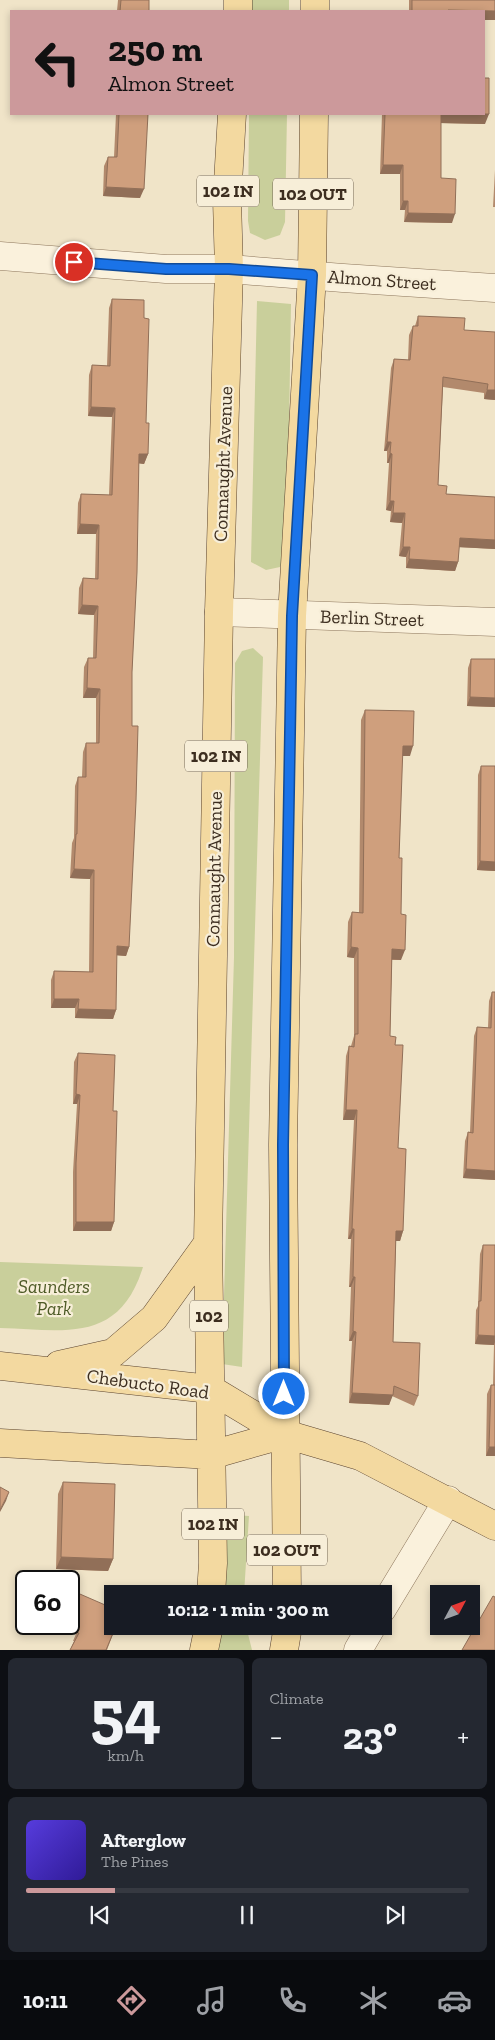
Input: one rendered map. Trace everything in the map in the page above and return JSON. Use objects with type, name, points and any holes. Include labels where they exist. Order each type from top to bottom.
[{"type":"main road","name":"Connaught Avenue","points":[[212,1585],[213,1563],[208,1243],[219,612],[229,269],[227,200],[232,115]]},
{"type":"main road","name":"102 OUT","points":[[288,1585],[283,1145],[292,616],[312,275],[314,115]]},
{"type":"main road","points":[[40,1370],[112,1353],[154,1318],[208,1243]]},
{"type":"main road","name":"Chebucto Road","points":[[0,1366],[210,1389],[285,1434],[360,1456],[495,1526]]},
{"type":"main road","points":[[0,1443],[211,1455],[285,1434]]},
{"type":"main road","points":[[204,1650],[207,1635]]},
{"type":"main road","points":[[284,1650],[286,1635]]},
{"type":"street","name":"Almon Street","points":[[0,256],[166,269],[229,269],[495,288]]},
{"type":"street","name":"Berlin Street","points":[[219,612],[495,622]]},
{"type":"street","points":[[392,1592],[448,1500]]},
{"type":"street","points":[[358,1650],[367,1635]]},
{"type":"green space","points":[[251,0],[289,0],[289,10],[251,10]]},
{"type":"green space","points":[[249,115],[287,115],[285,222],[280,235],[265,240],[250,233],[248,221]]},
{"type":"green space","points":[[257,301],[291,304],[287,555],[280,567],[266,570],[251,562]]},
{"type":"green space","points":[[253,648],[263,657],[242,1367],[222,1364],[234,957],[235,663],[242,651]]},
{"type":"green space","name":"Saunders Park","points":[[0,1262],[143,1267],[133,1292],[120,1309],[104,1321],[87,1327],[67,1330],[46,1330],[0,1328]]},
{"type":"green space","points":[[222,1514],[249,1516],[245,1585],[219,1585]]},
{"type":"green space","points":[[218,1635],[248,1635],[252,1650],[217,1650]]},
{"type":"building","points":[[121,0],[149,0],[149,10],[120,10]]},
{"type":"building","points":[[412,0],[495,0],[495,11],[412,10]]},
{"type":"building","points":[[485,78],[489,78],[489,114],[485,114]]},
{"type":"building","points":[[119,115],[148,115],[144,189],[106,187],[108,157],[117,157]]},
{"type":"building","points":[[385,115],[441,115],[441,178],[456,179],[455,214],[408,213],[408,201],[403,201],[403,165],[383,165]]},
{"type":"building","points":[[112,299],[144,300],[144,318],[149,319],[146,423],[149,423],[148,454],[139,454],[137,572],[132,672],[132,726],[138,726],[136,801],[129,947],[117,946],[116,1010],[78,1009],[79,999],[54,999],[54,971],[93,972],[94,870],[74,869],[78,777],[86,777],[86,743],[99,743],[100,689],[87,688],[88,658],[96,658],[98,606],[82,605],[83,578],[98,579],[99,525],[80,524],[81,494],[112,495],[115,408],[91,407],[92,365],[110,366]]},
{"type":"building","points":[[418,316],[465,318],[464,330],[495,332],[495,390],[487,390],[488,384],[443,377],[438,485],[447,486],[446,494],[495,497],[495,540],[460,538],[458,562],[409,559],[410,547],[403,547],[405,513],[393,513],[394,501],[390,501],[392,454],[390,453],[391,442],[387,442],[394,359],[410,360],[413,326],[418,326]]},
{"type":"building","points":[[471,659],[495,659],[495,698],[470,697]]},
{"type":"building","points":[[365,710],[414,711],[413,746],[403,746],[399,858],[402,858],[401,914],[406,915],[405,950],[392,949],[390,1036],[396,1037],[395,1045],[403,1045],[398,1148],[406,1149],[403,1231],[396,1231],[393,1342],[420,1343],[418,1396],[394,1386],[393,1395],[352,1393],[356,1332],[353,1331],[355,1277],[353,1277],[354,1229],[352,1229],[357,1110],[346,1110],[349,1046],[354,1047],[355,1034],[358,1034],[358,948],[351,947],[352,912],[363,913]]},
{"type":"building","points":[[481,766],[495,766],[495,862],[480,861]]},
{"type":"building","points":[[492,992],[495,992],[495,1171],[466,1169],[468,1132],[473,1133],[477,1027],[491,1028]]},
{"type":"building","points":[[78,1053],[115,1055],[113,1111],[117,1111],[114,1222],[76,1222],[76,1163],[80,1095],[76,1094]]},
{"type":"building","points":[[483,1245],[495,1245],[495,1336],[478,1335]]},
{"type":"building","points":[[491,1385],[495,1385],[495,1447],[489,1447]]},
{"type":"building","points":[[63,1482],[115,1484],[113,1559],[61,1557]]},
{"type":"building","points":[[0,1487],[9,1492],[0,1510]]},
{"type":"building","points":[[80,1594],[104,1605],[104,1635],[112,1635],[106,1650],[70,1650],[78,1635],[80,1635]]},
{"type":"building","points":[[493,1596],[495,1597],[495,1650],[462,1650],[471,1635],[480,1635],[480,1619]]},
{"type":"route","points":[[74,262],[166,269],[229,269],[312,275],[292,616],[283,1145],[284,1394]]}]
